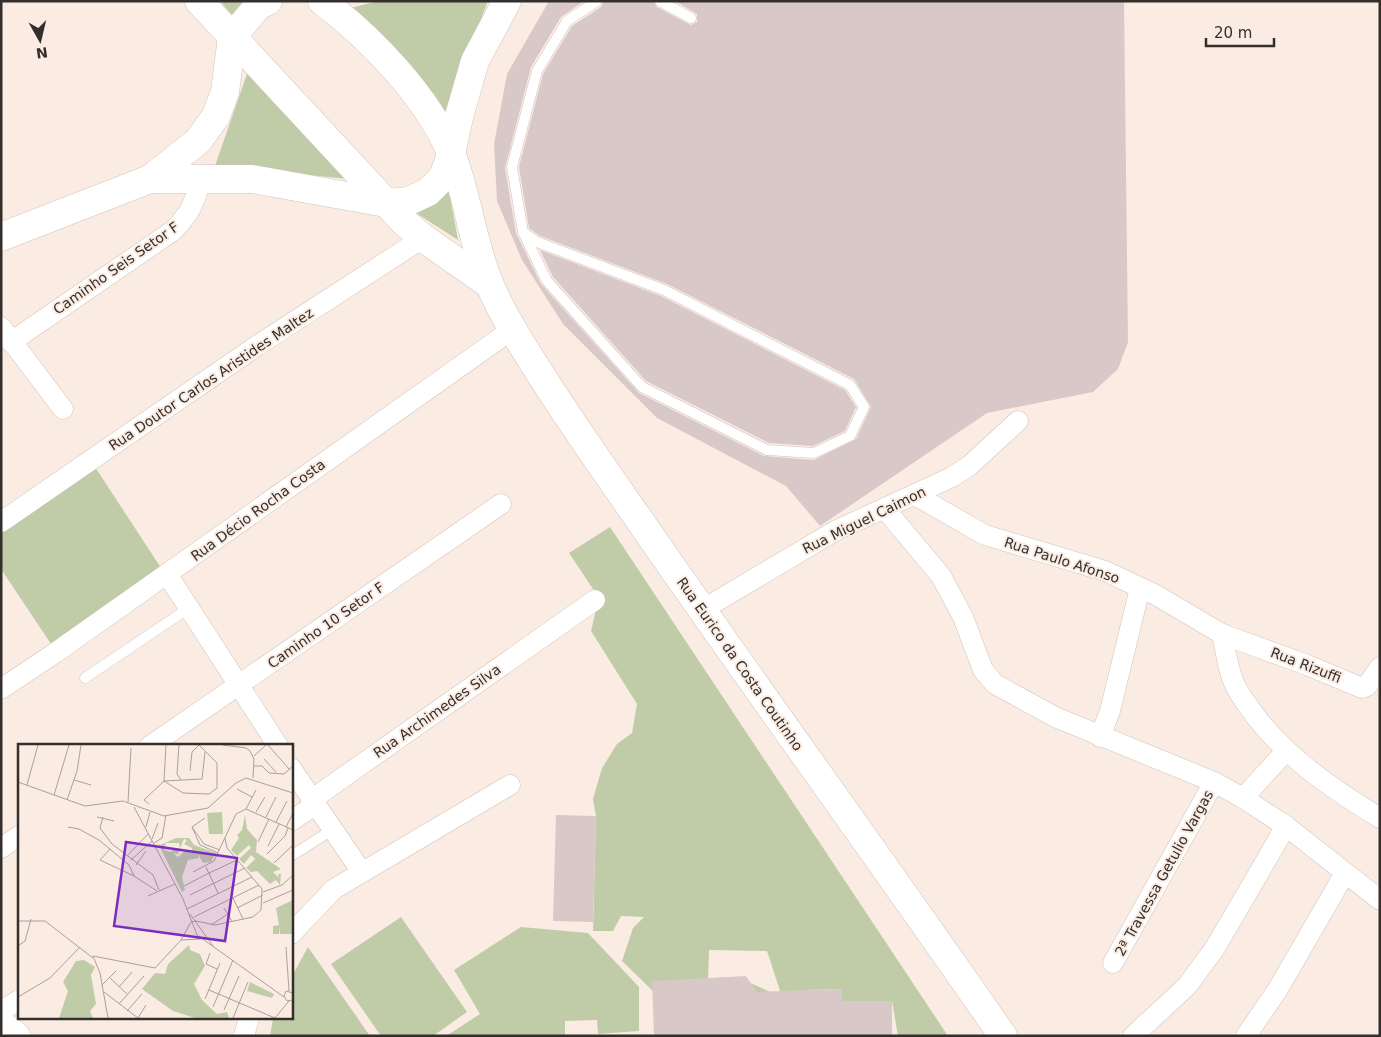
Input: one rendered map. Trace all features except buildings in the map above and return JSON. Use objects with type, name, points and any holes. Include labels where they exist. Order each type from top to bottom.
[{"type":"main road","name":"Rua Eurico da Costa Coutinho","points":[[199,1],[266,71],[386,203],[423,238],[489,284]]},
{"type":"main road","points":[[1,237],[150,179],[198,141],[216,116],[224,92],[232,37],[258,6],[268,1]]},
{"type":"main road","name":"Rua Eurico da Costa Coutinho","points":[[322,1],[352,24],[402,78],[435,121],[451,154],[489,284],[513,329],[588,446],[1003,1036]]},
{"type":"main road","points":[[150,179],[252,180],[386,203],[409,200],[428,192],[443,177],[451,154],[460,113],[475,61],[507,1]]},
{"type":"main road","points":[[1,1024],[16,1036]]},
{"type":"street","name":"Caminho Seis Setor F","points":[[6,335],[174,230],[186,217],[194,204],[201,178]]},
{"type":"street","name":"Rua Doutor Carlos Aristides Maltez","points":[[1,522],[258,345],[423,238]]},
{"type":"street","name":"Rua Décio Rocha Costa","points":[[1,689],[513,329]]},
{"type":"street","points":[[6,335],[63,409]]},
{"type":"street","name":"Rua Miguel Caimon","points":[[702,610],[835,531],[952,478],[969,466],[1018,421]]},
{"type":"street","name":"Rua Paulo Afonso","points":[[915,495],[985,535],[1105,571],[1140,588],[1222,634]]},
{"type":"street","name":"Caminho 10 Setor F","points":[[153,744],[502,504]]},
{"type":"street","points":[[885,509],[941,576],[963,617],[983,670],[994,684],[1055,717],[1214,782],[1286,826],[1380,900]]},
{"type":"street","points":[[167,574],[277,744]]},
{"type":"street","points":[[1100,737],[1110,711],[1140,588]]},
{"type":"street","name":"Rua Archimedes Silva","points":[[292,820],[313,802],[595,600]]},
{"type":"street","points":[[1222,634],[1237,688],[1270,735],[1286,751],[1336,791],[1380,818]]},
{"type":"street","name":"Rua Rizuffi","points":[[1222,634],[1320,670],[1362,688],[1367,686],[1380,667]]},
{"type":"street","points":[[1242,798],[1286,751]]},
{"type":"street","points":[[292,770],[361,871]]},
{"type":"street","name":"2ª Travessa Getulio Vargas","points":[[1113,963],[1214,782]]},
{"type":"street","points":[[292,933],[334,889],[361,871],[510,785]]},
{"type":"street","points":[[1133,1036],[1187,986],[1215,948],[1286,826]]},
{"type":"street","points":[[1,848],[18,837]]},
{"type":"street","points":[[1246,1036],[1278,989],[1346,873]]},
{"type":"street","points":[[1,1011],[18,1001]]},
{"type":"street","points":[[244,1036],[248,1020]]},
{"type":"lane","points":[[523,232],[536,242],[664,290],[850,385],[864,407],[850,436],[814,453],[768,450],[642,387],[546,281],[523,232],[512,167],[537,71],[567,22],[597,1]]},
{"type":"lane","points":[[660,1],[692,18]]},
{"type":"lane","points":[[85,678],[189,608]]},
{"type":"lane","points":[[292,855],[332,830]]},
{"type":"green space","points":[[220,1],[244,1],[233,16]]},
{"type":"green space","points":[[378,1],[488,1],[444,114],[351,8]]},
{"type":"green space","points":[[249,68],[349,179],[215,166]]},
{"type":"green space","points":[[449,191],[458,240],[413,211]]},
{"type":"green space","points":[[93,464],[167,577],[55,650],[1,569],[1,525]]},
{"type":"green space","points":[[610,527],[948,1036],[898,1036],[892,1001],[862,1001],[842,1006],[841,989],[806,990],[775,1036],[748,982],[782,997],[767,951],[709,950],[708,982],[655,993],[622,961],[633,928],[644,917],[621,916],[613,931],[593,931],[596,816],[593,799],[602,768],[617,744],[632,733],[637,704],[591,631],[599,598],[569,553]]},
{"type":"green space","points":[[401,917],[467,1012],[433,1036],[381,1036],[331,964]]},
{"type":"green space","points":[[521,927],[588,933],[639,987],[639,1031],[598,1034],[597,1020],[565,1021],[565,1036],[446,1036],[480,1014],[454,970]]},
{"type":"green space","points":[[308,947],[370,1036],[270,1036],[273,1020],[292,1020],[292,976]]}]
